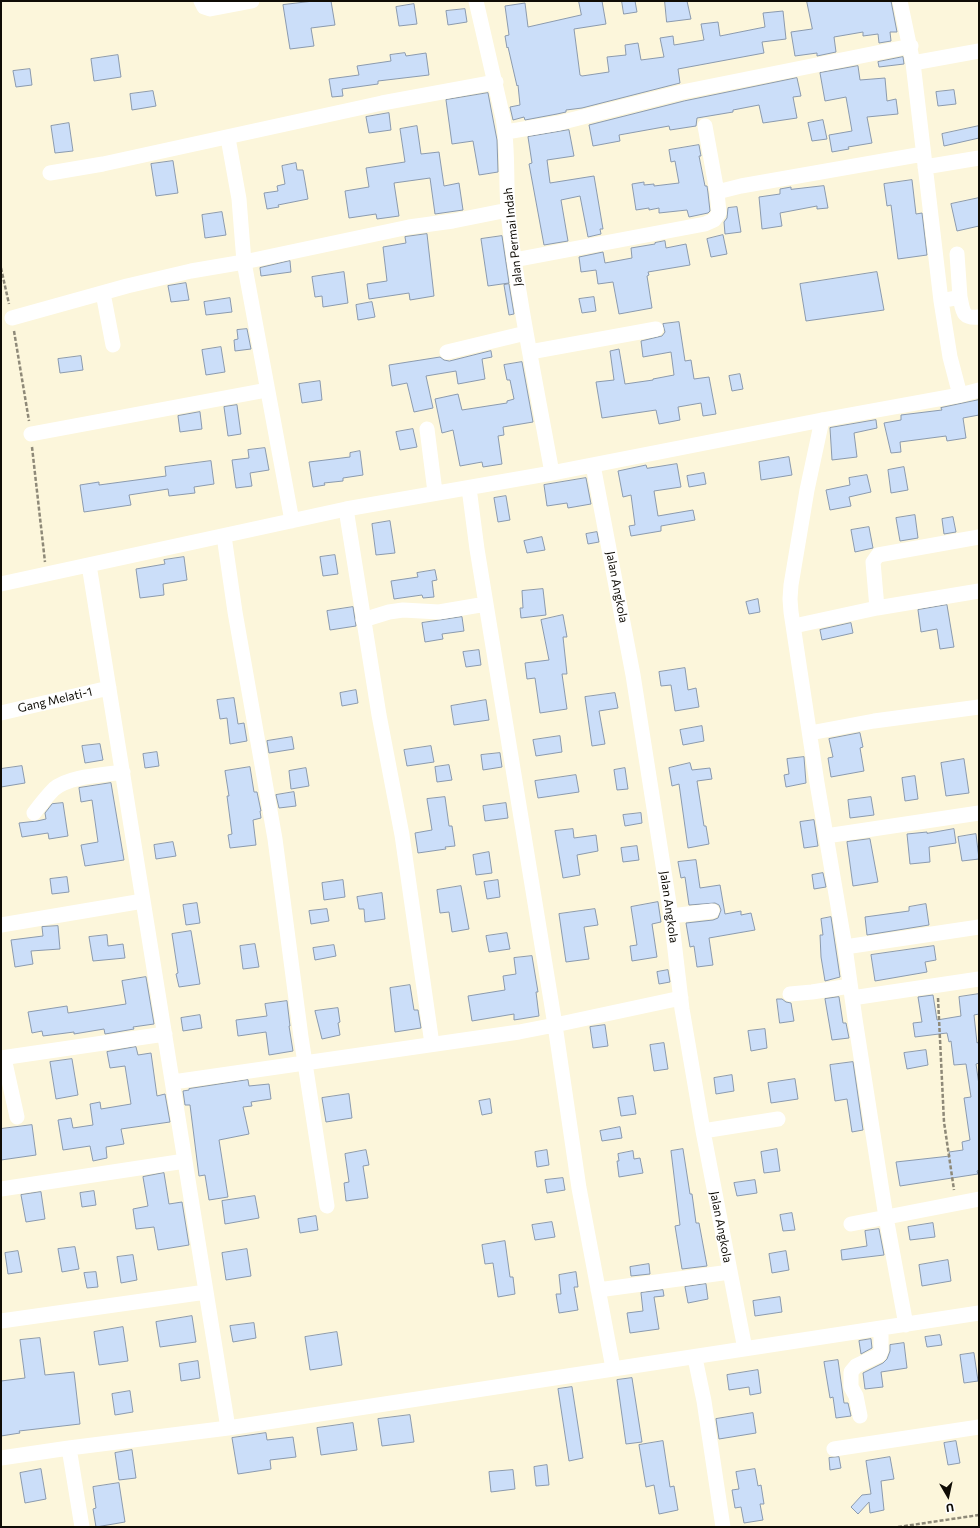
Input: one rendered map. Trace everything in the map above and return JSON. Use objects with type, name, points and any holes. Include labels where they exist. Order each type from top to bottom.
[{"type":"street","points":[[201,1],[204,7],[210,9],[252,1]]},
{"type":"street","name":"Jalan Permai Indah","points":[[478,1],[506,132],[508,210],[514,260],[552,473]]},
{"type":"street","points":[[900,1],[913,63],[941,301],[950,357],[960,395]]},
{"type":"street","points":[[506,132],[559,123],[682,92],[910,46]]},
{"type":"street","points":[[913,63],[979,51]]},
{"type":"street","points":[[50,173],[103,164],[228,138],[382,103],[496,82]]},
{"type":"street","points":[[514,260],[705,224],[714,220],[719,213],[717,192],[705,126]]},
{"type":"street","points":[[228,138],[239,199],[244,262],[292,521]]},
{"type":"street","points":[[717,192],[741,186],[924,161],[979,158]]},
{"type":"street","points":[[12,318],[191,271],[244,262],[410,227],[453,221],[508,210]]},
{"type":"street","points":[[957,254],[960,296],[965,315],[969,318],[979,317]]},
{"type":"street","points":[[103,293],[113,345]]},
{"type":"street","points":[[941,301],[960,296]]},
{"type":"street","points":[[530,352],[656,329]]},
{"type":"street","points":[[447,352],[526,333]]},
{"type":"street","points":[[31,434],[267,390]]},
{"type":"street","points":[[1,584],[346,509],[435,492],[469,488],[552,473],[822,420],[960,395],[979,390]]},
{"type":"street","points":[[822,420],[807,490],[790,599],[886,1217],[906,1325]]},
{"type":"street","points":[[427,429],[435,492]]},
{"type":"street","name":"Jalan Angkola","points":[[593,465],[633,675],[671,916],[681,998],[702,1131],[745,1349]]},
{"type":"street","points":[[469,488],[477,549],[555,1025],[579,1188],[613,1368]]},
{"type":"street","points":[[346,509],[363,620],[402,835],[432,1044]]},
{"type":"street","points":[[224,536],[235,612],[274,840],[327,1206]]},
{"type":"street","points":[[877,608],[873,562],[878,555],[979,537]]},
{"type":"street","points":[[89,565],[228,1428]]},
{"type":"street","points":[[794,626],[877,608],[979,591]]},
{"type":"street","points":[[363,620],[389,612],[403,610],[439,612],[486,604]]},
{"type":"street","name":"Gang Melati-1","points":[[1,713],[109,688]]},
{"type":"street","points":[[810,733],[874,721],[979,707]]},
{"type":"street","points":[[34,813],[54,789],[61,785],[82,779],[123,772]]},
{"type":"street","points":[[826,836],[979,813]]},
{"type":"street","points":[[1,925],[143,901]]},
{"type":"street","points":[[671,916],[712,911]]},
{"type":"street","points":[[845,947],[979,927]]},
{"type":"street","points":[[790,994],[812,992],[851,992],[937,986],[979,979]]},
{"type":"street","points":[[173,1082],[555,1025],[681,998]]},
{"type":"street","points":[[17,1117],[2,1058],[165,1034]]},
{"type":"street","points":[[702,1131],[778,1119]]},
{"type":"street","points":[[1,1189],[185,1161]]},
{"type":"street","points":[[851,1224],[955,1202],[979,1199]]},
{"type":"street","points":[[598,1290],[730,1272]]},
{"type":"street","points":[[1,1321],[206,1292]]},
{"type":"street","points":[[1,1458],[228,1428],[613,1368],[695,1358],[979,1313]]},
{"type":"street","points":[[860,1416],[856,1396],[851,1387],[851,1372],[856,1366],[879,1355],[881,1351],[881,1329]]},
{"type":"street","points":[[695,1358],[704,1402],[719,1526]]},
{"type":"street","points":[[834,1449],[979,1427]]},
{"type":"street","points":[[69,1448],[82,1527]]},
{"type":"path","points":[[937,986],[944,1122],[955,1202]]},
{"type":"path","points":[[898,1527],[979,1515]]},
{"type":"building","points":[[314,1],[331,1],[335,25],[311,28],[314,46],[290,49],[283,5]]},
{"type":"building","points":[[579,1],[602,1],[606,24],[574,29],[580,75],[582,76],[609,72],[607,57],[626,55],[625,45],[638,43],[641,60],[664,57],[660,38],[673,36],[674,45],[704,40],[701,24],[718,22],[720,36],[765,27],[763,13],[783,11],[786,39],[762,42],[764,53],[678,69],[680,83],[582,108],[566,110],[566,112],[557,114],[525,120],[524,117],[513,120],[510,107],[520,105],[518,85],[517,86],[505,36],[509,35],[505,6],[525,3],[528,27],[581,15]]},
{"type":"building","points":[[622,1],[635,1],[637,12],[624,14]]},
{"type":"building","points":[[665,1],[687,1],[691,19],[667,22]]},
{"type":"building","points":[[807,1],[891,1],[897,32],[890,32],[891,41],[879,43],[878,34],[863,36],[863,32],[834,37],[836,52],[817,56],[817,53],[795,56],[791,32],[812,29]]},
{"type":"building","points":[[414,4],[417,24],[399,26],[396,7]]},
{"type":"building","points":[[465,9],[467,22],[448,25],[446,11]]},
{"type":"building","points":[[405,53],[406,56],[426,53],[429,75],[378,81],[378,84],[342,89],[343,96],[332,97],[329,79],[359,75],[357,66],[391,61],[390,55]]},
{"type":"building","points":[[118,55],[121,77],[94,81],[91,59]]},
{"type":"building","points":[[903,57],[904,64],[879,67],[878,62]]},
{"type":"building","points":[[858,66],[860,80],[885,78],[887,101],[896,99],[898,114],[867,117],[872,143],[848,147],[849,149],[832,152],[829,135],[852,131],[846,97],[825,101],[820,73]]},
{"type":"building","points":[[30,69],[32,85],[16,87],[13,71]]},
{"type":"building","points":[[797,78],[801,96],[793,97],[797,118],[763,123],[759,105],[733,110],[733,112],[697,118],[696,126],[670,130],[669,126],[619,135],[620,141],[593,146],[589,125],[684,101]]},
{"type":"building","points":[[954,90],[956,104],[938,106],[936,92]]},
{"type":"building","points":[[153,91],[156,106],[132,110],[130,94]]},
{"type":"building","points":[[488,93],[497,140],[498,172],[479,175],[473,141],[452,144],[446,100]]},
{"type":"building","points":[[389,113],[391,130],[369,133],[366,117]]},
{"type":"building","points":[[823,120],[827,139],[812,141],[808,123]]},
{"type":"building","points":[[69,123],[73,151],[55,153],[51,126]]},
{"type":"building","points":[[417,126],[421,154],[439,152],[444,186],[459,183],[463,210],[435,214],[430,178],[394,183],[399,216],[377,219],[376,214],[349,218],[345,191],[369,187],[366,168],[405,162],[400,129]]},
{"type":"building","points":[[979,126],[979,138],[944,146],[942,134]]},
{"type":"building","points":[[569,130],[574,156],[547,160],[550,183],[594,176],[603,229],[600,229],[601,234],[588,237],[580,196],[561,200],[568,241],[544,245],[529,164],[532,163],[528,137]]},
{"type":"building","points":[[699,145],[701,156],[699,156],[705,186],[707,186],[710,211],[708,213],[689,217],[687,210],[659,213],[659,208],[636,210],[632,184],[644,182],[644,185],[654,184],[654,186],[679,183],[675,161],[671,162],[669,150]]},
{"type":"building","points":[[173,161],[178,193],[156,196],[151,164]]},
{"type":"building","points":[[296,163],[297,170],[303,170],[308,199],[278,205],[279,207],[267,209],[264,193],[278,191],[277,186],[285,184],[282,166]]},
{"type":"building","points":[[912,180],[916,214],[922,213],[927,255],[898,259],[891,205],[887,206],[884,184]]},
{"type":"building","points":[[824,186],[828,208],[817,209],[817,206],[780,213],[782,226],[762,229],[759,197],[780,194],[780,189],[791,187],[791,189]]},
{"type":"building","points":[[979,198],[979,226],[957,231],[951,204]]},
{"type":"building","points":[[737,207],[741,232],[725,234],[724,222],[727,218],[728,208]]},
{"type":"building","points":[[222,212],[226,235],[205,238],[202,215]]},
{"type":"building","points":[[427,234],[434,296],[410,300],[409,293],[369,299],[367,284],[387,281],[383,247],[406,243],[405,237]]},
{"type":"building","points":[[723,235],[727,254],[711,257],[707,239]]},
{"type":"building","points":[[502,236],[509,283],[488,286],[481,239]]},
{"type":"building","points":[[665,241],[666,248],[686,244],[690,265],[648,272],[649,275],[647,276],[652,308],[619,314],[613,282],[598,284],[596,270],[581,272],[579,257],[603,252],[605,263],[632,258],[631,248]]},
{"type":"building","points":[[290,261],[291,272],[261,276],[260,268]]},
{"type":"building","points":[[344,272],[348,303],[323,307],[322,296],[315,297],[312,277]]},
{"type":"building","points":[[877,272],[884,310],[806,321],[800,284]]},
{"type":"building","points":[[186,283],[189,300],[171,302],[168,286]]},
{"type":"building","points":[[509,284],[514,314],[509,315],[504,285]]},
{"type":"building","points":[[594,297],[596,311],[582,313],[579,299]]},
{"type":"building","points":[[230,298],[232,312],[206,315],[204,302]]},
{"type":"building","points":[[372,302],[375,317],[358,320],[356,305]]},
{"type":"building","points":[[679,322],[685,361],[691,360],[694,379],[709,377],[716,414],[703,416],[701,403],[678,407],[680,420],[659,424],[656,410],[602,418],[596,382],[614,380],[610,351],[619,349],[625,384],[674,375],[671,352],[643,357],[641,341],[662,336],[665,332],[663,324]]},
{"type":"building","points":[[247,329],[251,349],[235,351],[234,340],[238,339],[237,330]]},
{"type":"building","points":[[221,347],[225,372],[206,375],[202,350]]},
{"type":"building","points":[[491,351],[492,357],[482,359],[485,379],[458,384],[456,371],[426,376],[433,408],[414,412],[407,383],[392,386],[389,365],[440,357],[449,361]]},
{"type":"building","points":[[81,356],[83,370],[60,373],[58,359]]},
{"type":"building","points":[[522,362],[533,422],[503,427],[504,435],[498,436],[502,464],[483,467],[482,462],[460,466],[453,430],[442,433],[435,399],[458,394],[462,410],[507,403],[507,401],[514,399],[510,380],[507,380],[504,365]]},
{"type":"building","points":[[740,374],[743,389],[732,391],[729,376]]},
{"type":"building","points":[[320,381],[322,400],[302,403],[299,384]]},
{"type":"building","points":[[979,400],[979,415],[963,418],[966,438],[947,441],[946,436],[900,442],[901,452],[891,453],[884,423],[901,420],[901,415],[942,410],[941,408]]},
{"type":"building","points":[[237,405],[241,434],[228,436],[224,407]]},
{"type":"building","points":[[200,412],[202,429],[180,432],[178,416]]},
{"type":"building","points":[[876,420],[877,428],[854,433],[857,457],[832,460],[830,428]]},
{"type":"building","points":[[413,429],[417,447],[400,450],[396,432]]},
{"type":"building","points":[[265,448],[269,470],[250,473],[252,486],[236,488],[232,460],[249,458],[248,450]]},
{"type":"building","points":[[360,451],[363,475],[343,478],[343,481],[324,483],[325,485],[313,487],[309,462],[350,457],[350,453]]},
{"type":"building","points":[[789,457],[792,475],[761,480],[759,462]]},
{"type":"building","points":[[211,461],[214,484],[194,487],[195,493],[169,496],[168,489],[129,495],[131,505],[84,512],[80,485],[99,482],[99,485],[166,476],[165,467]]},
{"type":"building","points":[[677,464],[681,487],[654,491],[658,516],[693,510],[695,520],[661,526],[661,531],[631,536],[629,526],[635,525],[631,495],[623,497],[618,471],[646,465],[647,468]]},
{"type":"building","points":[[904,467],[908,490],[891,493],[888,470]]},
{"type":"building","points":[[704,473],[706,484],[689,487],[687,476]]},
{"type":"building","points":[[867,475],[871,492],[849,497],[851,506],[830,510],[826,490],[850,485],[849,478]]},
{"type":"building","points":[[586,478],[591,504],[568,508],[567,503],[547,506],[544,485]]},
{"type":"building","points":[[506,496],[510,520],[498,522],[494,498]]},
{"type":"building","points":[[915,515],[918,538],[900,541],[896,518]]},
{"type":"building","points":[[953,517],[956,532],[944,534],[942,519]]},
{"type":"building","points":[[390,521],[395,553],[376,555],[372,524]]},
{"type":"building","points":[[869,527],[873,548],[855,552],[851,530]]},
{"type":"building","points":[[597,532],[599,542],[588,544],[586,534]]},
{"type":"building","points":[[542,537],[545,550],[527,553],[524,541]]},
{"type":"building","points":[[335,555],[338,574],[323,576],[320,557]]},
{"type":"building","points":[[184,557],[187,580],[163,584],[164,595],[140,598],[136,569],[165,564],[164,560]]},
{"type":"building","points":[[435,570],[437,580],[432,581],[434,597],[423,598],[422,595],[394,599],[391,581],[418,577],[417,573]]},
{"type":"building","points":[[543,589],[546,615],[521,618],[520,608],[523,608],[522,591]]},
{"type":"building","points":[[758,599],[760,612],[749,614],[746,602]]},
{"type":"building","points":[[947,605],[954,647],[940,649],[937,629],[921,632],[918,610]]},
{"type":"building","points":[[353,607],[356,626],[330,630],[327,611]]},
{"type":"building","points":[[563,615],[567,637],[563,637],[567,674],[562,674],[567,709],[540,713],[535,678],[527,679],[525,663],[549,660],[541,620]]},
{"type":"building","points":[[462,617],[464,631],[442,634],[443,639],[425,642],[422,623]]},
{"type":"building","points":[[851,623],[853,633],[822,640],[820,630]]},
{"type":"building","points":[[479,650],[481,665],[466,667],[463,652]]},
{"type":"building","points":[[685,668],[688,690],[696,688],[699,707],[675,711],[671,685],[661,686],[659,672]]},
{"type":"building","points":[[356,690],[358,703],[342,706],[340,693]]},
{"type":"building","points":[[615,693],[618,708],[599,711],[605,744],[592,746],[585,697]]},
{"type":"building","points":[[234,698],[238,724],[244,723],[247,741],[230,744],[227,718],[220,719],[217,700]]},
{"type":"building","points":[[486,700],[489,720],[454,725],[451,706]]},
{"type":"building","points":[[702,726],[704,741],[683,745],[680,730]]},
{"type":"building","points":[[860,733],[863,747],[860,748],[864,771],[831,777],[828,758],[833,757],[829,739]]},
{"type":"building","points":[[560,736],[562,752],[536,756],[533,740]]},
{"type":"building","points":[[292,737],[294,749],[269,753],[267,741]]},
{"type":"building","points":[[100,744],[103,760],[85,763],[82,746]]},
{"type":"building","points":[[431,746],[434,762],[407,766],[404,750]]},
{"type":"building","points":[[157,752],[159,766],[145,768],[143,754]]},
{"type":"building","points":[[500,753],[502,767],[483,770],[481,755]]},
{"type":"building","points":[[804,757],[806,783],[786,787],[784,775],[789,774],[787,759]]},
{"type":"building","points":[[964,759],[969,793],[946,796],[941,763]]},
{"type":"building","points":[[690,763],[692,770],[710,768],[712,779],[697,781],[704,826],[706,826],[709,844],[688,848],[679,784],[672,786],[669,768]]},
{"type":"building","points":[[449,765],[452,780],[437,782],[435,767]]},
{"type":"building","points":[[22,766],[25,783],[1,787],[1,769]]},
{"type":"building","points":[[250,767],[254,792],[257,792],[261,811],[261,818],[253,820],[256,845],[230,848],[228,835],[232,834],[227,796],[229,796],[225,771]]},
{"type":"building","points":[[306,768],[309,786],[291,789],[289,771]]},
{"type":"building","points":[[625,768],[628,789],[617,790],[614,770]]},
{"type":"building","points":[[576,775],[579,792],[538,798],[535,781]]},
{"type":"building","points":[[915,776],[918,799],[905,801],[902,778]]},
{"type":"building","points":[[111,783],[124,860],[85,866],[81,845],[98,842],[92,800],[81,802],[79,788]]},
{"type":"building","points":[[294,792],[296,806],[279,808],[276,795]]},
{"type":"building","points":[[445,797],[449,826],[452,826],[455,846],[445,847],[446,849],[418,853],[415,833],[432,830],[427,799]]},
{"type":"building","points":[[871,797],[874,815],[850,818],[848,800]]},
{"type":"building","points":[[63,803],[68,836],[49,839],[48,833],[22,837],[19,823],[46,819],[45,813],[52,804]]},
{"type":"building","points":[[506,803],[508,818],[485,821],[483,806]]},
{"type":"building","points":[[641,813],[642,823],[625,826],[623,815]]},
{"type":"building","points":[[814,820],[818,846],[804,848],[800,822]]},
{"type":"building","points":[[573,829],[574,838],[596,835],[598,851],[577,855],[580,875],[563,878],[555,831]]},
{"type":"building","points":[[954,829],[956,843],[929,847],[930,862],[910,864],[907,834]]},
{"type":"building","points":[[976,834],[979,859],[962,861],[958,837]]},
{"type":"building","points":[[870,839],[878,882],[853,886],[847,842]]},
{"type":"building","points":[[173,842],[176,856],[156,859],[154,845]]},
{"type":"building","points":[[637,846],[639,860],[623,862],[621,848]]},
{"type":"building","points":[[489,852],[492,873],[476,875],[473,855]]},
{"type":"building","points":[[696,860],[700,888],[720,885],[725,914],[741,911],[741,915],[751,913],[755,930],[709,938],[713,965],[697,967],[694,946],[690,947],[686,923],[713,920],[718,918],[721,910],[719,905],[715,903],[689,905],[685,877],[681,878],[678,862]]},
{"type":"building","points":[[823,873],[826,887],[814,889],[812,875]]},
{"type":"building","points":[[67,877],[69,892],[52,894],[50,879]]},
{"type":"building","points":[[343,880],[345,897],[324,900],[322,883]]},
{"type":"building","points":[[498,880],[500,897],[487,899],[484,882]]},
{"type":"building","points":[[461,886],[469,929],[452,932],[449,912],[440,913],[437,890]]},
{"type":"building","points":[[382,893],[385,919],[365,922],[364,909],[359,909],[357,897]]},
{"type":"building","points":[[658,902],[661,922],[652,924],[657,957],[632,961],[630,946],[637,945],[631,907]]},
{"type":"building","points":[[197,903],[200,923],[186,925],[183,905]]},
{"type":"building","points":[[926,904],[929,925],[867,935],[865,917],[909,911],[909,907]]},
{"type":"building","points":[[327,909],[329,921],[311,924],[309,911]]},
{"type":"building","points":[[595,909],[598,925],[584,927],[589,959],[566,962],[559,914]]},
{"type":"building","points":[[831,917],[840,977],[825,981],[821,957],[820,935],[823,935],[821,919]]},
{"type":"building","points":[[58,926],[60,949],[31,951],[33,964],[15,967],[11,940],[43,936],[42,927]]},
{"type":"building","points":[[191,931],[200,984],[179,987],[176,974],[178,973],[172,934]]},
{"type":"building","points":[[507,933],[510,949],[489,952],[486,936]]},
{"type":"building","points":[[107,935],[108,946],[123,944],[125,958],[93,961],[89,937]]},
{"type":"building","points":[[255,944],[259,967],[243,969],[240,946]]},
{"type":"building","points":[[334,945],[336,956],[315,960],[313,948]]},
{"type":"building","points":[[934,946],[936,960],[925,962],[927,972],[875,981],[871,955]]},
{"type":"building","points":[[532,956],[538,992],[536,992],[539,1016],[514,1020],[514,1014],[472,1021],[468,996],[505,990],[503,976],[516,974],[514,958]]},
{"type":"building","points":[[668,970],[670,982],[659,984],[657,972]]},
{"type":"building","points":[[146,977],[154,1024],[133,1027],[134,1029],[105,1034],[104,1029],[74,1034],[74,1032],[43,1036],[42,1031],[32,1033],[28,1012],[67,1006],[68,1013],[126,1004],[122,981]]},
{"type":"building","points":[[410,985],[414,1010],[418,1010],[421,1028],[395,1032],[390,988]]},
{"type":"building","points":[[979,994],[979,1014],[974,1015],[977,1043],[979,1042],[979,1063],[976,1064],[979,1085],[978,1174],[900,1186],[896,1162],[950,1156],[949,1152],[963,1150],[962,1142],[970,1140],[964,1098],[971,1097],[966,1064],[954,1065],[951,1041],[949,1042],[947,1033],[915,1037],[913,1023],[922,1022],[918,997],[933,995],[937,1020],[961,1016],[959,997]]},
{"type":"building","points":[[839,997],[843,1023],[846,1023],[849,1038],[832,1040],[825,999]]},
{"type":"building","points":[[777,999],[782,999],[791,1003],[794,1021],[780,1023]]},
{"type":"building","points":[[287,1001],[293,1051],[269,1055],[266,1032],[238,1036],[236,1020],[267,1016],[265,1004]]},
{"type":"building","points":[[338,1008],[340,1035],[322,1039],[315,1011]]},
{"type":"building","points":[[200,1015],[202,1028],[183,1031],[181,1018]]},
{"type":"building","points":[[605,1025],[608,1046],[593,1048],[590,1027]]},
{"type":"building","points":[[765,1029],[767,1048],[751,1051],[748,1031]]},
{"type":"building","points":[[664,1043],[668,1069],[654,1071],[650,1045]]},
{"type":"building","points":[[136,1047],[138,1055],[151,1053],[157,1096],[165,1094],[170,1122],[121,1129],[124,1144],[106,1147],[107,1158],[93,1161],[90,1146],[63,1150],[58,1120],[71,1118],[73,1128],[93,1125],[90,1104],[100,1102],[101,1109],[131,1104],[125,1066],[110,1068],[107,1052]]},
{"type":"building","points":[[926,1050],[928,1065],[907,1069],[904,1053]]},
{"type":"building","points":[[72,1059],[78,1095],[56,1099],[50,1062]]},
{"type":"building","points":[[853,1062],[863,1130],[852,1132],[847,1099],[835,1101],[830,1065]]},
{"type":"building","points":[[732,1075],[734,1091],[716,1094],[714,1078]]},
{"type":"building","points":[[795,1079],[798,1099],[771,1103],[768,1083]]},
{"type":"building","points":[[248,1080],[249,1086],[269,1084],[271,1099],[251,1102],[252,1106],[243,1107],[249,1134],[219,1140],[228,1197],[209,1200],[205,1175],[199,1176],[190,1105],[185,1105],[183,1091]]},
{"type":"building","points":[[349,1094],[352,1118],[326,1122],[322,1098]]},
{"type":"building","points":[[633,1096],[636,1114],[621,1116],[618,1098]]},
{"type":"building","points":[[490,1099],[492,1113],[482,1115],[479,1101]]},
{"type":"building","points":[[32,1125],[36,1155],[1,1160],[1,1129]]},
{"type":"building","points":[[620,1127],[622,1138],[602,1141],[600,1131]]},
{"type":"building","points":[[683,1149],[690,1194],[692,1194],[696,1223],[699,1223],[707,1266],[682,1269],[675,1226],[680,1225],[671,1151]]},
{"type":"building","points":[[777,1149],[780,1171],[764,1173],[761,1152]]},
{"type":"building","points":[[366,1150],[369,1165],[363,1166],[368,1198],[346,1201],[344,1183],[349,1182],[345,1154]]},
{"type":"building","points":[[547,1150],[549,1165],[537,1167],[535,1152]]},
{"type":"building","points":[[633,1151],[634,1159],[640,1158],[643,1173],[619,1177],[617,1161],[619,1161],[618,1154]]},
{"type":"building","points":[[164,1173],[169,1204],[182,1202],[189,1245],[158,1250],[154,1227],[136,1229],[133,1209],[148,1206],[143,1177]]},
{"type":"building","points":[[563,1178],[565,1190],[547,1193],[545,1180]]},
{"type":"building","points":[[755,1180],[757,1193],[737,1196],[734,1183]]},
{"type":"building","points":[[94,1191],[96,1205],[82,1207],[80,1193]]},
{"type":"building","points":[[41,1192],[45,1219],[26,1222],[21,1195]]},
{"type":"building","points":[[255,1196],[259,1218],[225,1224],[222,1201]]},
{"type":"building","points":[[792,1213],[795,1230],[783,1231],[780,1215]]},
{"type":"building","points":[[316,1216],[318,1230],[300,1233],[298,1219]]},
{"type":"building","points":[[552,1222],[555,1237],[535,1240],[532,1225]]},
{"type":"building","points":[[933,1223],[935,1237],[910,1240],[908,1227]]},
{"type":"building","points":[[879,1229],[884,1255],[842,1260],[841,1250],[867,1246],[865,1231]]},
{"type":"building","points":[[505,1241],[510,1277],[513,1277],[515,1294],[498,1297],[493,1263],[485,1264],[482,1245]]},
{"type":"building","points":[[75,1247],[79,1269],[62,1272],[58,1249]]},
{"type":"building","points":[[247,1249],[251,1276],[226,1280],[222,1253]]},
{"type":"building","points":[[18,1251],[22,1272],[8,1274],[5,1253]]},
{"type":"building","points":[[786,1251],[789,1270],[772,1273],[769,1254]]},
{"type":"building","points":[[133,1255],[137,1280],[121,1283],[117,1257]]},
{"type":"building","points":[[948,1260],[951,1281],[922,1286],[919,1265]]},
{"type":"building","points":[[649,1264],[650,1274],[631,1276],[630,1267]]},
{"type":"building","points":[[96,1272],[98,1287],[87,1288],[84,1273]]},
{"type":"building","points":[[576,1272],[578,1287],[574,1287],[578,1310],[559,1313],[556,1294],[561,1294],[559,1275]]},
{"type":"building","points":[[706,1284],[708,1299],[688,1303],[685,1287]]},
{"type":"building","points":[[663,1290],[664,1296],[654,1297],[659,1329],[630,1333],[627,1313],[643,1311],[641,1293]]},
{"type":"building","points":[[780,1297],[782,1312],[755,1316],[753,1301]]},
{"type":"building","points":[[192,1316],[196,1342],[160,1347],[156,1322]]},
{"type":"building","points":[[254,1323],[256,1338],[233,1342],[230,1326]]},
{"type":"building","points":[[123,1327],[128,1361],[99,1365],[94,1332]]},
{"type":"building","points":[[337,1332],[342,1365],[310,1370],[305,1337]]},
{"type":"building","points":[[940,1335],[942,1345],[927,1347],[925,1337]]},
{"type":"building","points":[[40,1338],[45,1375],[74,1372],[80,1424],[19,1431],[20,1433],[1,1436],[1,1381],[25,1378],[20,1340]]},
{"type":"building","points":[[871,1339],[872,1348],[861,1354],[859,1341]]},
{"type":"building","points":[[904,1343],[907,1368],[881,1372],[883,1387],[865,1389],[863,1373],[883,1363],[887,1359],[890,1351],[890,1345]]},
{"type":"building","points":[[974,1353],[978,1381],[964,1383],[960,1355]]},
{"type":"building","points":[[838,1360],[844,1403],[848,1403],[851,1416],[836,1418],[833,1397],[830,1398],[824,1362]]},
{"type":"building","points":[[198,1361],[200,1378],[181,1381],[179,1364]]},
{"type":"building","points":[[758,1370],[761,1393],[750,1395],[749,1387],[729,1390],[727,1375]]},
{"type":"building","points":[[632,1378],[642,1442],[626,1444],[617,1380]]},
{"type":"building","points":[[572,1387],[583,1458],[569,1461],[558,1389]]},
{"type":"building","points":[[130,1391],[133,1412],[115,1415],[112,1394]]},
{"type":"building","points":[[753,1413],[756,1433],[719,1439],[716,1419]]},
{"type":"building","points":[[410,1415],[414,1442],[382,1446],[378,1419]]},
{"type":"building","points":[[353,1423],[357,1450],[321,1455],[317,1428]]},
{"type":"building","points":[[266,1433],[267,1440],[293,1437],[296,1457],[270,1460],[271,1469],[238,1474],[232,1438]]},
{"type":"building","points":[[663,1441],[670,1487],[674,1486],[678,1510],[659,1514],[654,1485],[646,1487],[639,1445]]},
{"type":"building","points":[[956,1441],[960,1463],[948,1465],[944,1443]]},
{"type":"building","points":[[132,1450],[136,1478],[119,1480],[115,1453]]},
{"type":"building","points":[[839,1457],[841,1468],[830,1470],[829,1458]]},
{"type":"building","points":[[890,1457],[894,1479],[881,1481],[884,1510],[870,1513],[869,1502],[858,1514],[851,1507],[862,1495],[871,1494],[866,1461]]},
{"type":"building","points":[[547,1465],[549,1485],[536,1486],[534,1467]]},
{"type":"building","points":[[41,1469],[46,1499],[25,1503],[20,1473]]},
{"type":"building","points":[[755,1469],[758,1486],[761,1485],[764,1504],[760,1504],[763,1520],[744,1523],[741,1507],[735,1508],[732,1490],[739,1489],[736,1472]]},
{"type":"building","points":[[513,1470],[515,1489],[491,1492],[489,1472]]},
{"type":"building","points":[[119,1483],[125,1522],[96,1527],[93,1509],[96,1508],[93,1487]]}]
